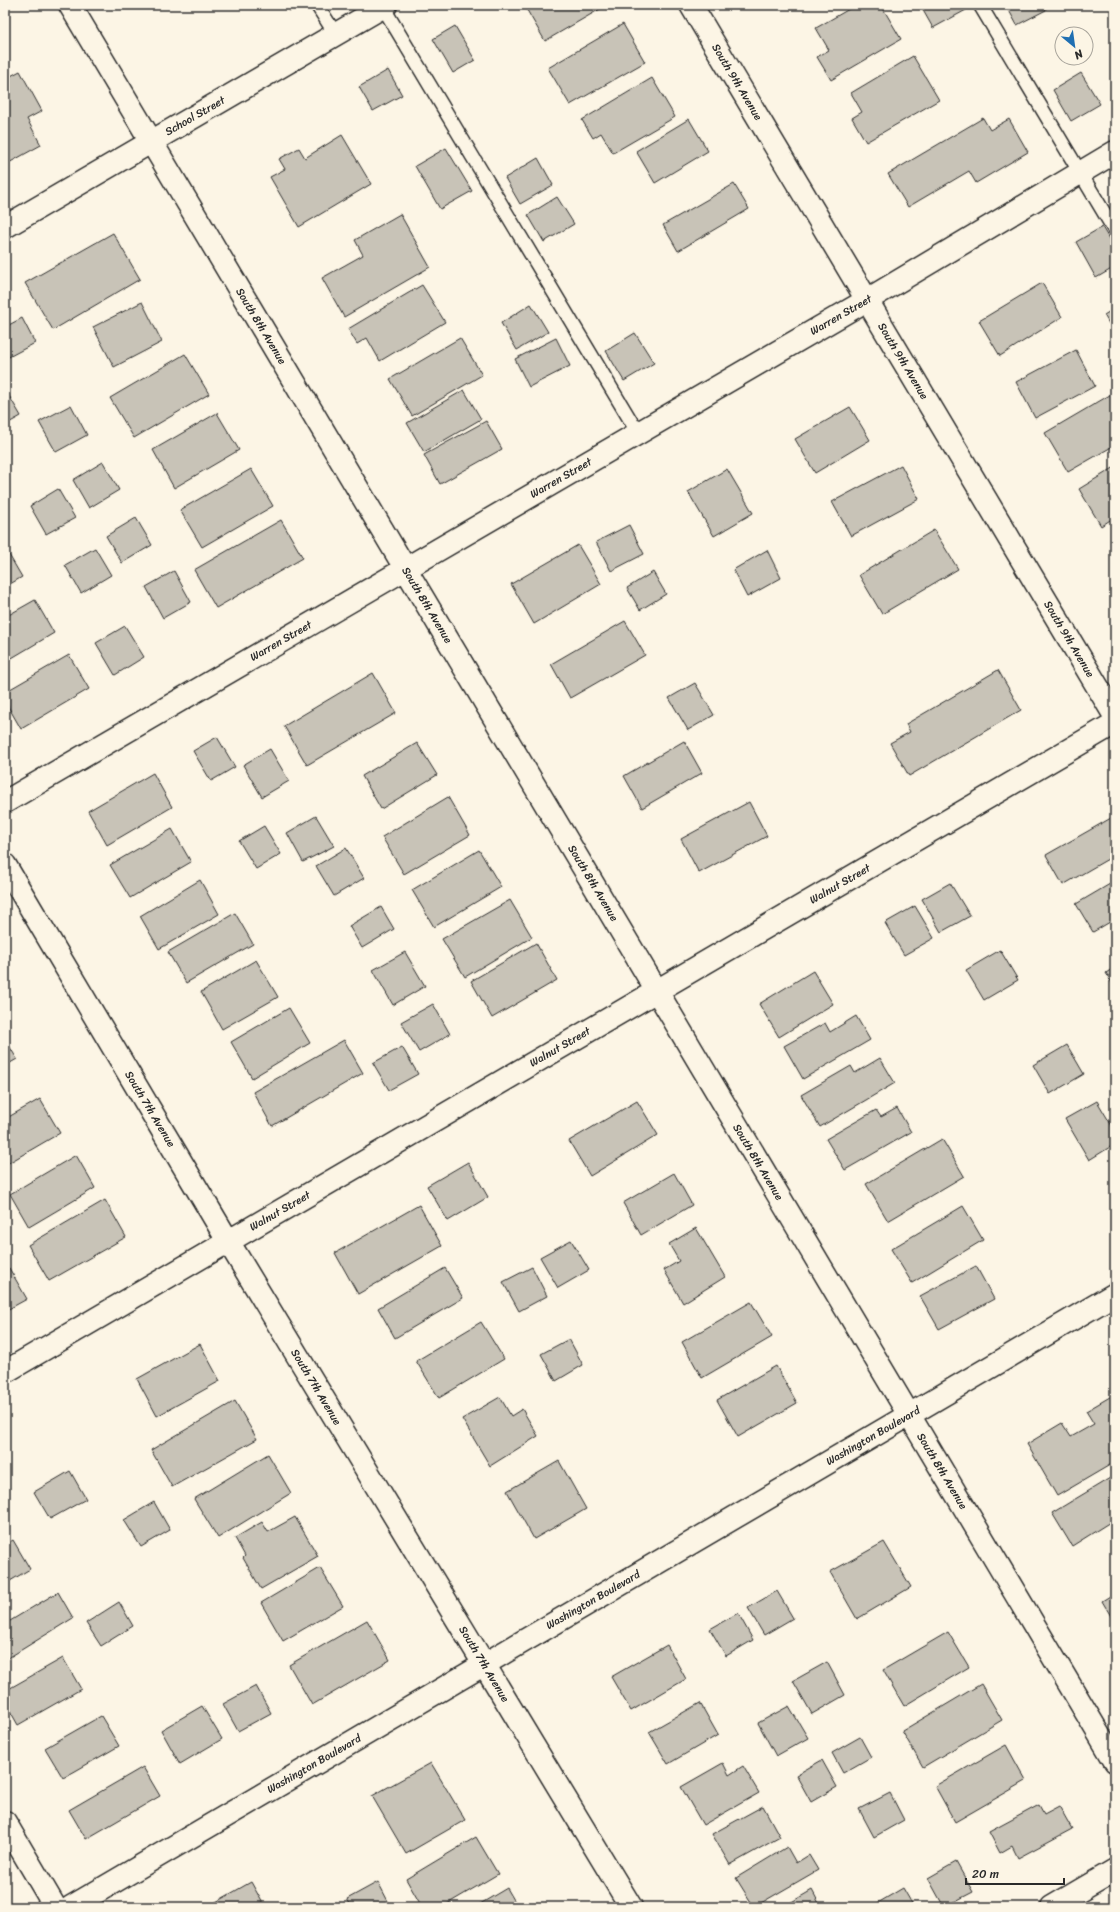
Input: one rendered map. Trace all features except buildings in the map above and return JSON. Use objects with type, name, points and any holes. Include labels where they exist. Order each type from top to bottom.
[{"type":"street","name":"South 8th Avenue","points":[[70,5],[1115,1761]]},
{"type":"street","name":"South 9th Avenue","points":[[691,5],[1115,716]]},
{"type":"street","name":"School Street","points":[[5,227],[384,6]]},
{"type":"street","name":"Warren Street","points":[[5,802],[867,300],[1115,152]]},
{"type":"street","name":"Walnut Street","points":[[5,1372],[1115,723]]},
{"type":"street","name":"South 7th Avenue","points":[[5,865],[228,1241],[631,1907]]},
{"type":"street","name":"Washington Boulevard","points":[[71,1907],[1115,1294]]},
{"type":"street","points":[[5,1822],[55,1907]]},
{"type":"street","points":[[1052,1907],[1115,1870]]},
{"type":"lane","points":[[317,5],[336,35]]},
{"type":"lane","points":[[980,5],[1115,232]]},
{"type":"lane","points":[[384,6],[638,433]]},
{"type":"path","points":[[287,5],[291,11]]}]
